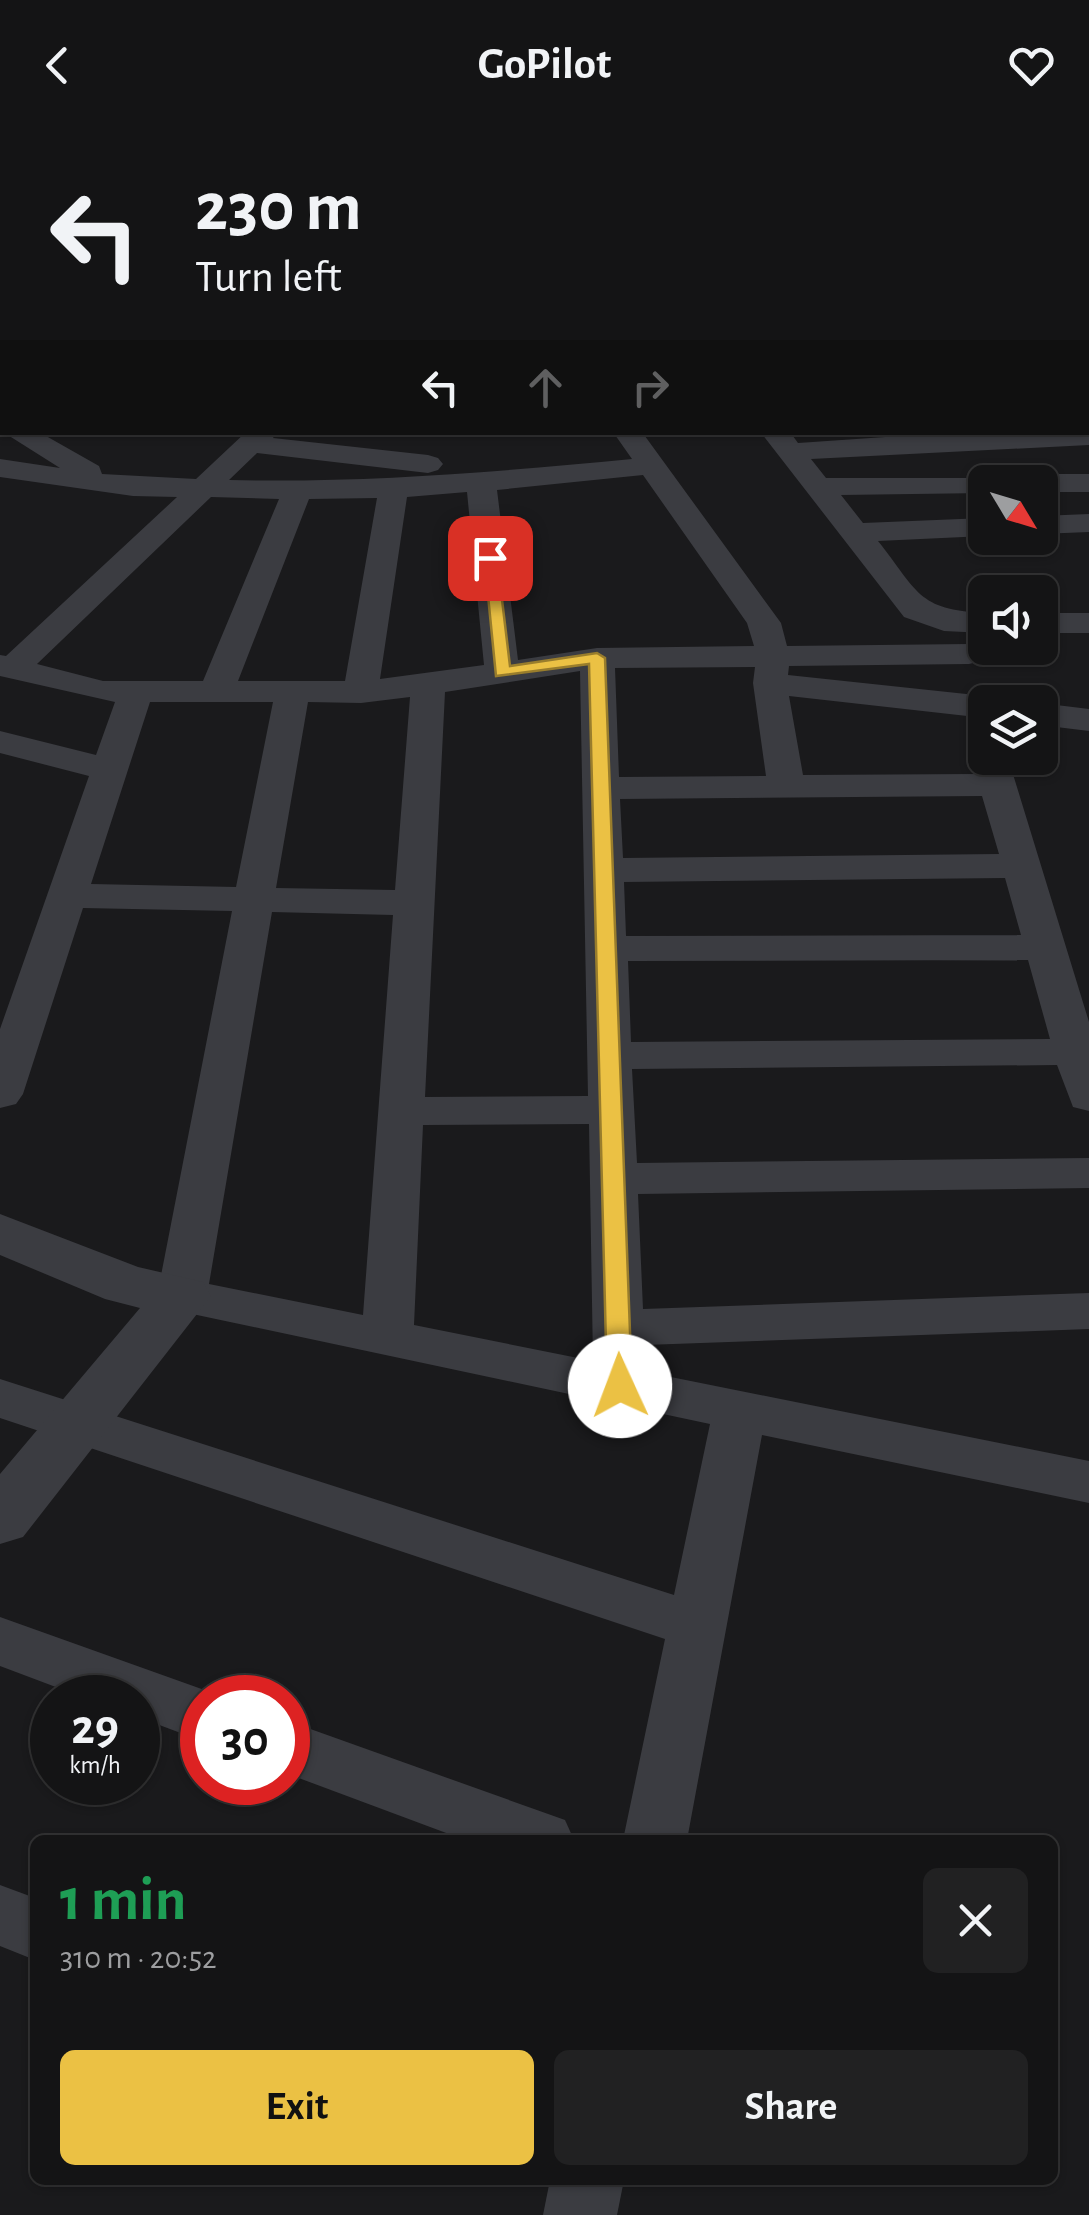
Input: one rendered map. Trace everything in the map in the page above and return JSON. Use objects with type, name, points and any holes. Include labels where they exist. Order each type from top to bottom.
[{"type":"street","points":[[23,435],[110,484]]},
{"type":"street","points":[[629,435],[764,623],[786,786]]},
{"type":"street","points":[[783,442],[1089,436]]},
{"type":"street","points":[[15,698],[203,490],[256,438],[531,476]]},
{"type":"street","points":[[783,442],[916,610],[968,632]]},
{"type":"street","points":[[3,471],[203,490],[298,490],[393,489],[650,466]]},
{"type":"street","points":[[481,482],[502,672]]},
{"type":"street","points":[[1058,483],[1089,482]]},
{"type":"street","points":[[818,487],[968,484]]},
{"type":"street","points":[[361,692],[393,489]]},
{"type":"street","points":[[216,692],[298,490]]},
{"type":"street","points":[[1058,524],[1089,522]]},
{"type":"street","points":[[855,533],[968,528]]},
{"type":"street","points":[[1058,623],[1089,623]]},
{"type":"street","points":[[771,668],[968,634]]},
{"type":"street","points":[[15,698],[103,691],[361,692],[597,658],[771,668],[968,704]]},
{"type":"street","points":[[597,658],[620,1386]]},
{"type":"street","points":[[387,1338],[428,684]]},
{"type":"street","points":[[0,1094],[136,691]]},
{"type":"street","points":[[0,1519],[182,1296],[292,692]]},
{"type":"street","points":[[15,698],[110,770]]},
{"type":"street","points":[[1058,716],[1089,720]]},
{"type":"street","points":[[601,788],[786,786],[968,773]]},
{"type":"street","points":[[995,775],[1089,1097]]},
{"type":"street","points":[[604,870],[1021,866]]},
{"type":"street","points":[[67,896],[414,904]]},
{"type":"street","points":[[606,949],[1045,947]]},
{"type":"street","points":[[610,1056],[1076,1052]]},
{"type":"street","points":[[401,1111],[611,1110]]},
{"type":"street","points":[[613,1179],[1089,1173]]},
{"type":"street","points":[[0,1234],[126,1285],[1089,1482]]},
{"type":"street","points":[[618,1328],[1089,1311]]},
{"type":"street","points":[[0,1398],[697,1626]]},
{"type":"street","points":[[656,1835],[740,1410]]},
{"type":"street","points":[[0,1641],[180,1707]]},
{"type":"street","points":[[310,1754],[528,1835]]},
{"type":"street","points":[[0,1915],[30,1927]]},
{"type":"street","points":[[580,2215],[586,2185]]},
{"type":"route","points":[[490,558],[502,672],[597,658],[620,1386]]}]
